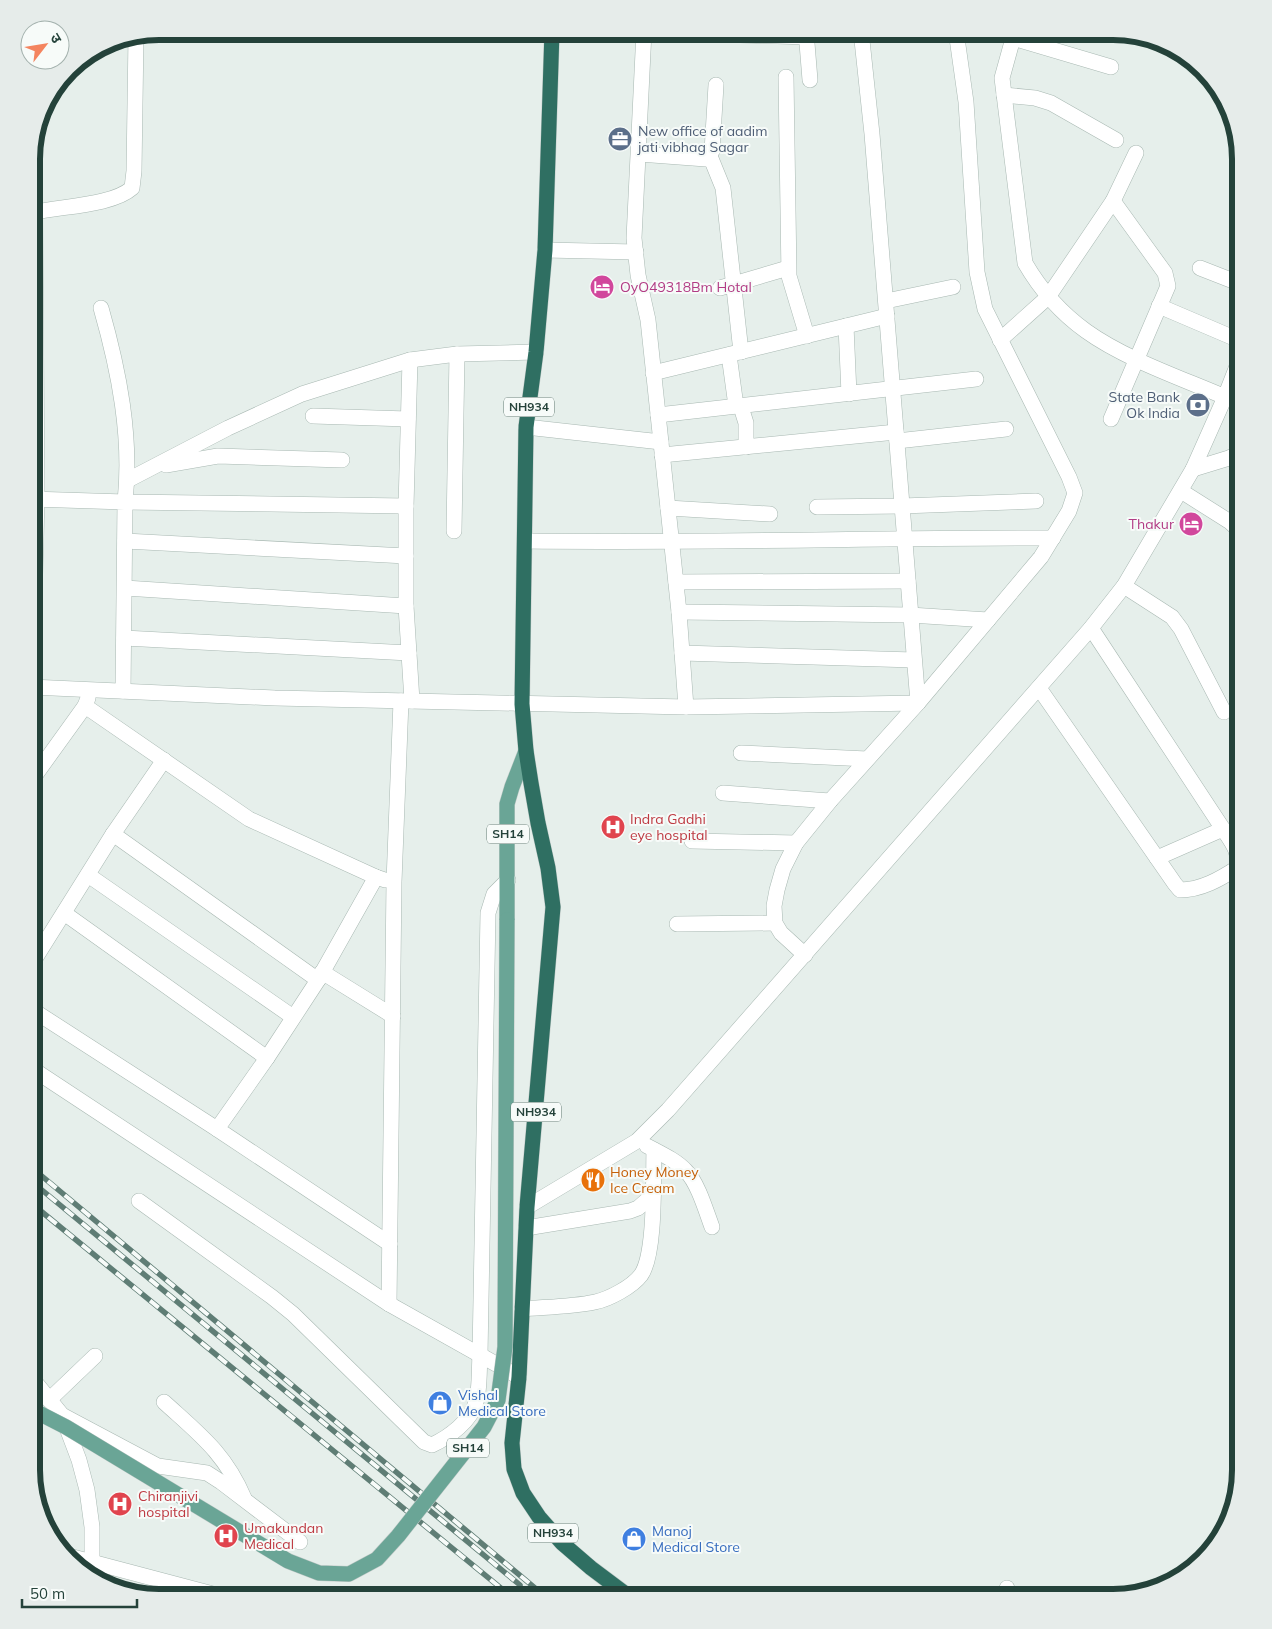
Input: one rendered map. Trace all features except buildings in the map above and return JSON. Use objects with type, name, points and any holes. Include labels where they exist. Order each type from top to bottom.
[{"type":"highway","name":"NH934","points":[[552,40],[545,250],[536,352],[526,427],[522,704],[526,752],[548,868],[553,907],[527,1207],[519,1377],[512,1443],[514,1469],[523,1493],[539,1518],[562,1543],[619,1589]]},
{"type":"main road","name":"SH14","points":[[40,1414],[66,1427],[288,1561],[318,1573],[349,1574],[377,1559],[398,1536],[484,1427],[498,1400],[505,1347],[508,804],[512,786],[526,752]]},
{"type":"street","points":[[644,40],[634,238],[638,275],[648,320],[679,612],[686,707]]},
{"type":"street","points":[[807,40],[810,80]]},
{"type":"street","points":[[863,40],[918,703]]},
{"type":"street","points":[[805,955],[781,933],[774,923],[774,906],[777,890],[783,869],[796,843],[830,801],[918,703],[1041,557],[1070,510],[1075,493],[1069,477],[985,309],[977,272],[966,102],[957,40]]},
{"type":"street","points":[[1013,40],[1002,78],[1024,263],[1048,297],[1085,330],[1103,342],[1137,359],[1225,397]]},
{"type":"street","points":[[1029,40],[1111,67]]},
{"type":"street","points":[[40,212],[111,199],[125,195],[132,188],[134,171],[136,42]]},
{"type":"street","points":[[786,77],[788,276],[808,336]]},
{"type":"street","points":[[639,154],[706,159],[710,156],[712,151],[716,85]]},
{"type":"street","points":[[1004,95],[1035,98],[1051,103],[1116,140]]},
{"type":"street","points":[[1000,340],[1048,297],[1113,201],[1136,153]]},
{"type":"street","points":[[710,156],[723,188],[727,286],[735,353],[736,406]]},
{"type":"street","points":[[1111,419],[1168,286],[1165,273],[1113,201]]},
{"type":"street","points":[[545,250],[636,252]]},
{"type":"street","points":[[727,286],[788,268]]},
{"type":"street","points":[[1200,268],[1232,280]]},
{"type":"street","points":[[653,373],[846,326],[886,308],[953,287]]},
{"type":"street","points":[[1159,306],[1232,337]]},
{"type":"street","points":[[101,308],[114,355],[123,404],[128,480],[125,502],[123,691]]},
{"type":"street","points":[[846,326],[849,394]]},
{"type":"street","points":[[128,480],[228,428],[302,394],[410,360],[457,354],[536,352]]},
{"type":"street","points":[[454,531],[457,354]]},
{"type":"street","points":[[389,1304],[394,882],[409,653],[406,606],[406,506],[410,360]]},
{"type":"street","points":[[658,415],[976,379]]},
{"type":"street","points":[[527,1207],[637,1141],[668,1110],[1091,628],[1124,586],[1193,469],[1232,379]]},
{"type":"street","points":[[736,406],[741,407],[746,423],[746,447]]},
{"type":"street","points":[[313,416],[408,419]]},
{"type":"street","points":[[526,427],[661,449],[746,447],[1006,429]]},
{"type":"street","points":[[153,467],[218,456],[342,460]]},
{"type":"street","points":[[1193,469],[1232,456]]},
{"type":"street","points":[[1181,490],[1232,524]]},
{"type":"street","points":[[40,499],[406,506]]},
{"type":"street","points":[[817,507],[1036,501]]},
{"type":"street","points":[[668,508],[770,514]]},
{"type":"street","points":[[525,541],[672,542],[904,538],[1053,538]]},
{"type":"street","points":[[125,541],[406,556]]},
{"type":"street","points":[[676,582],[908,581]]},
{"type":"street","points":[[1124,586],[1172,617],[1181,629],[1224,712]]},
{"type":"street","points":[[124,588],[406,606]]},
{"type":"street","points":[[679,612],[910,615],[988,620]]},
{"type":"street","points":[[1091,628],[1232,844]]},
{"type":"street","points":[[124,638],[409,653]]},
{"type":"street","points":[[682,653],[914,660]]},
{"type":"street","points":[[40,687],[275,698],[686,707],[918,703]]},
{"type":"street","points":[[1039,688],[1180,890],[1189,890],[1218,881],[1232,871]]},
{"type":"street","points":[[40,769],[85,706],[91,689]]},
{"type":"street","points":[[85,706],[249,819],[376,877],[394,882]]},
{"type":"street","points":[[742,753],[867,759]]},
{"type":"street","points":[[40,951],[113,834],[164,760]]},
{"type":"street","points":[[723,793],[830,801]]},
{"type":"street","points":[[1157,858],[1223,829]]},
{"type":"street","points":[[113,834],[320,976],[393,1016]]},
{"type":"street","points":[[692,841],[796,843]]},
{"type":"street","points":[[88,875],[293,1018]]},
{"type":"street","points":[[217,1129],[267,1058],[320,976],[376,877]]},
{"type":"street","points":[[139,1201],[286,1308],[312,1331],[424,1442],[432,1445],[443,1440],[469,1416],[477,1402],[480,1355],[488,913],[494,894],[508,880]]},
{"type":"street","points":[[64,913],[267,1058]]},
{"type":"street","points":[[676,924],[774,923]]},
{"type":"street","points":[[40,1015],[390,1244]]},
{"type":"street","points":[[40,1074],[389,1304],[519,1377]]},
{"type":"street","points":[[637,1141],[674,1161],[688,1172],[695,1184],[712,1227]]},
{"type":"street","points":[[522,1309],[597,1302],[624,1290],[641,1275],[649,1253],[654,1150]]},
{"type":"street","points":[[526,1228],[630,1211],[638,1208],[653,1194]]},
{"type":"street","points":[[49,1400],[96,1356]]},
{"type":"street","points":[[40,1388],[62,1415],[79,1460],[92,1527],[92,1562]]},
{"type":"street","points":[[164,1402],[212,1446],[227,1465],[245,1500]]},
{"type":"street","points":[[62,1415],[158,1466],[207,1473],[300,1542]]},
{"type":"street","points":[[81,1559],[194,1589]]},
{"type":"railway","points":[[40,1175],[536,1589]]},
{"type":"railway","points":[[40,1188],[520,1585]]},
{"type":"railway","points":[[40,1210],[502,1589]]},
{"type":"place","name":"New office of aadim jati vibhag Sagar","points":[[620,139]]},
{"type":"place","name":"OyO49318Bm Hotal","points":[[602,287]]},
{"type":"place","name":"State Bank Ok India","points":[[1198,405]]},
{"type":"place","name":"Thakur","points":[[1191,524]]},
{"type":"place","name":"Indra Gadhi eye hospital","points":[[613,827]]},
{"type":"place","name":"Honey Money Ice Cream","points":[[593,1180]]},
{"type":"place","name":"Vishal Medical Store","points":[[440,1403]]},
{"type":"place","name":"Chiranjivi hospital","points":[[120,1504]]},
{"type":"place","name":"Umakundan Medical","points":[[226,1536]]},
{"type":"place","name":"Manoj Medical Store","points":[[634,1539]]}]
